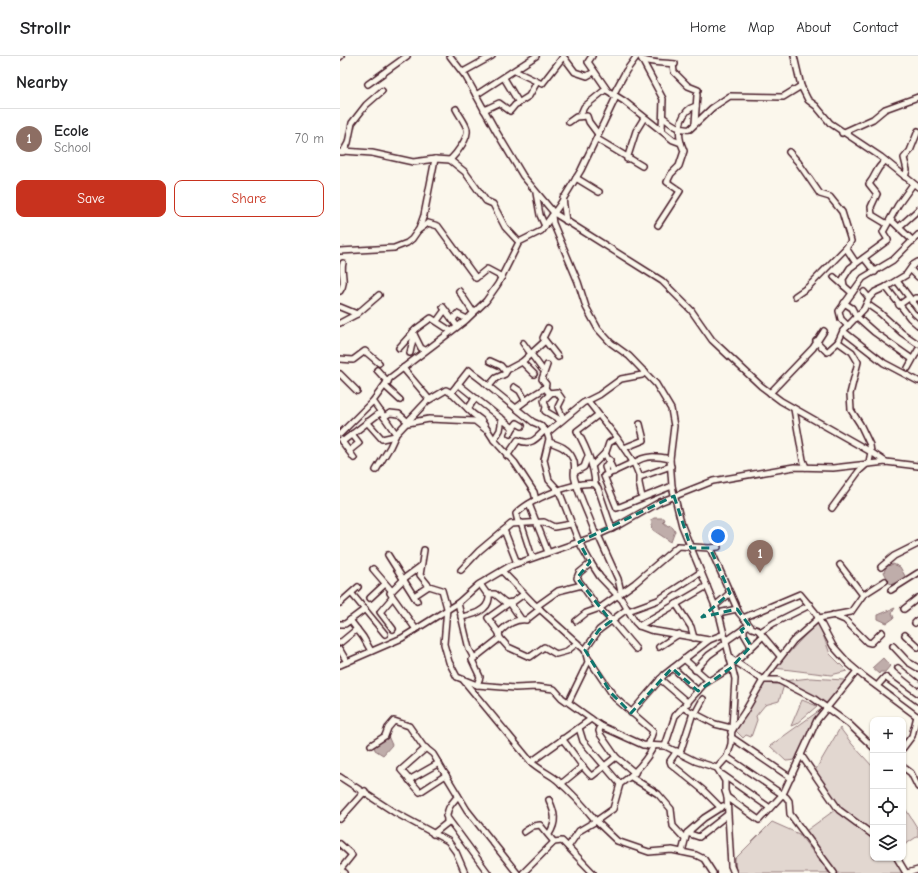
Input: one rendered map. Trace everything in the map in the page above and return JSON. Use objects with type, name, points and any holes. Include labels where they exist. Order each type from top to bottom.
[{"type":"street","points":[[368,84],[407,56]]},
{"type":"street","points":[[450,56],[463,72],[523,176],[553,214],[662,281],[691,310],[712,340],[770,393],[794,409],[886,462]]},
{"type":"street","points":[[463,72],[493,56]]},
{"type":"street","points":[[515,71],[537,82],[543,83],[563,56],[580,74],[587,76],[594,72]]},
{"type":"street","points":[[592,56],[588,60],[594,72],[606,89],[662,130],[673,140],[681,143]]},
{"type":"street","points":[[340,434],[373,401],[386,384],[403,368],[467,319],[486,301],[502,276],[519,242],[541,230],[545,226],[576,178],[597,137],[600,127],[635,58],[629,56]]},
{"type":"street","points":[[794,56],[801,86],[808,100],[816,106],[830,123],[842,133],[885,161],[916,186],[898,205],[891,220],[887,224],[883,233],[888,240],[856,263],[843,279],[844,286]]},
{"type":"street","points":[[476,95],[515,71],[533,57]]},
{"type":"street","points":[[642,58],[655,64],[674,64],[674,72],[688,86],[698,92],[695,123]]},
{"type":"street","points":[[642,58],[663,99],[664,118],[662,130]]},
{"type":"street","points":[[504,78],[519,103]]},
{"type":"street","points":[[484,110],[499,103],[510,111],[529,96],[537,82]]},
{"type":"street","points":[[664,118],[680,128],[690,128],[712,108],[730,96],[783,97],[801,86]]},
{"type":"street","points":[[580,116],[584,107],[606,89]]},
{"type":"street","points":[[342,151],[348,143],[352,123],[366,105],[382,91]]},
{"type":"street","points":[[842,133],[873,119],[885,109],[918,97]]},
{"type":"street","points":[[658,225],[680,191],[668,182],[671,174],[679,166],[684,151],[681,143],[680,128],[684,114],[690,108],[696,106]]},
{"type":"street","points":[[450,160],[467,133],[466,126],[456,109]]},
{"type":"street","points":[[568,122],[576,117],[588,116],[589,122],[597,137],[627,159],[642,166]]},
{"type":"street","points":[[627,159],[631,143],[644,118]]},
{"type":"street","points":[[905,177],[907,170],[904,158],[910,151],[913,140],[918,131]]},
{"type":"street","points":[[913,140],[918,144]]},
{"type":"street","points":[[342,151],[372,153],[413,162],[435,159],[450,160],[465,172],[486,201],[493,204],[505,227],[519,242]]},
{"type":"street","points":[[789,152],[798,162],[820,194],[830,197],[842,212],[851,241],[808,287],[795,296]]},
{"type":"street","points":[[340,251],[399,247],[407,244],[419,229],[424,214],[435,159]]},
{"type":"street","points":[[885,161],[876,169],[874,177],[869,184],[877,194],[871,207],[872,216],[887,224]]},
{"type":"street","points":[[576,178],[599,192]]},
{"type":"street","points":[[536,193],[540,215],[545,226]]},
{"type":"street","points":[[563,198],[566,221]]},
{"type":"street","points":[[899,227],[918,210]]},
{"type":"street","points":[[553,214],[553,223],[578,282],[586,307],[598,329],[611,343],[645,372],[656,384],[671,409],[674,426],[670,459],[674,496],[691,548],[718,613],[730,658],[735,689],[727,757],[717,768]]},
{"type":"street","points":[[891,220],[913,241]]},
{"type":"street","points":[[419,229],[428,224],[438,226],[476,278],[487,269],[502,276]]},
{"type":"street","points":[[848,326],[839,316],[839,311],[844,303],[864,278],[893,260],[918,235]]},
{"type":"street","points":[[846,248],[856,263]]},
{"type":"street","points":[[864,258],[874,272]]},
{"type":"street","points":[[816,341],[827,352],[838,342],[843,332],[867,304],[869,298],[875,292],[897,281],[911,270],[913,265],[918,262]]},
{"type":"street","points":[[340,291],[344,285],[342,268],[344,263]]},
{"type":"street","points":[[911,270],[918,277]]},
{"type":"street","points":[[834,276],[852,293]]},
{"type":"street","points":[[897,281],[918,309]]},
{"type":"street","points":[[886,287],[899,305],[918,325]]},
{"type":"street","points":[[459,291],[473,312]]},
{"type":"street","points":[[864,292],[869,298]]},
{"type":"street","points":[[340,323],[357,314],[379,295]]},
{"type":"street","points":[[899,305],[918,298]]},
{"type":"street","points":[[844,303],[852,308],[856,316],[874,332],[912,359]]},
{"type":"street","points":[[867,304],[880,313],[902,334],[918,344]]},
{"type":"street","points":[[340,308],[357,314]]},
{"type":"street","points":[[437,321],[444,309],[457,326]]},
{"type":"street","points":[[453,320],[457,314],[467,319]]},
{"type":"street","points":[[399,348],[431,318],[451,331]]},
{"type":"street","points":[[548,328],[543,338],[558,357]]},
{"type":"street","points":[[770,393],[813,348],[816,341],[824,331]]},
{"type":"street","points":[[843,332],[884,363],[918,382]]},
{"type":"street","points":[[414,334],[421,348],[425,350]]},
{"type":"street","points":[[410,353],[414,334]]},
{"type":"street","points":[[489,386],[496,378],[522,362],[545,341]]},
{"type":"street","points":[[832,508],[859,471],[868,464],[871,452],[860,424],[851,410],[850,394],[858,362],[852,352],[838,342]]},
{"type":"street","points":[[523,343],[530,355],[542,369]]},
{"type":"street","points":[[908,368],[918,350]]},
{"type":"street","points":[[341,360],[353,360],[365,352],[379,363]]},
{"type":"street","points":[[490,361],[501,366],[506,372]]},
{"type":"street","points":[[522,362],[534,374]]},
{"type":"street","points":[[547,365],[542,379],[546,384],[545,388],[550,393]]},
{"type":"street","points":[[403,368],[429,400]]},
{"type":"street","points":[[377,370],[386,384],[400,400]]},
{"type":"street","points":[[451,393],[469,370],[546,432],[548,442],[544,460],[545,469],[549,480],[559,491],[571,524],[591,564],[600,577],[620,594]]},
{"type":"street","points":[[507,456],[518,440],[529,443],[534,442],[583,403],[621,379],[642,375],[645,372]]},
{"type":"street","points":[[340,374],[357,391]]},
{"type":"street","points":[[458,384],[513,428]]},
{"type":"street","points":[[514,387],[520,390],[525,400]]},
{"type":"street","points":[[516,408],[525,400],[545,388]]},
{"type":"street","points":[[376,470],[395,435],[429,400],[446,390],[481,420],[494,440],[515,463],[534,492],[536,500]]},
{"type":"street","points":[[557,392],[562,399],[558,407],[562,419],[545,411],[546,407],[544,400],[550,393],[557,392]]},
{"type":"street","points":[[468,409],[475,398]]},
{"type":"street","points":[[373,401],[395,435]]},
{"type":"street","points":[[588,401],[617,438],[633,463],[640,477],[639,483],[642,497]]},
{"type":"street","points":[[794,409],[803,460],[806,467]]},
{"type":"street","points":[[361,413],[382,439],[395,435]]},
{"type":"street","points":[[354,458],[341,443],[368,421],[382,414],[390,413],[399,414],[407,423]]},
{"type":"street","points":[[598,415],[577,431],[592,466],[595,484],[612,528]]},
{"type":"street","points":[[407,423],[428,419],[451,422],[475,421],[489,432]]},
{"type":"street","points":[[494,440],[500,430],[502,419]]},
{"type":"street","points":[[510,434],[516,423],[522,426]]},
{"type":"street","points":[[624,448],[644,440],[640,424]]},
{"type":"street","points":[[349,451],[359,443],[352,434]]},
{"type":"street","points":[[592,466],[605,453],[609,443],[617,438]]},
{"type":"street","points":[[548,442],[560,445],[567,450],[574,460],[574,479],[578,492],[618,579],[620,594],[627,610],[638,626],[650,630],[709,640]]},
{"type":"street","points":[[605,453],[610,460],[614,472]]},
{"type":"street","points":[[575,472],[584,467],[588,456]]},
{"type":"street","points":[[670,459],[661,457],[646,457],[608,474],[604,478],[616,508],[672,486]]},
{"type":"street","points":[[608,474],[605,467],[610,460]]},
{"type":"street","points":[[340,665],[402,638],[447,608],[458,603],[480,584],[517,563],[597,535],[645,509],[718,479],[786,468],[833,468],[886,462],[918,466]]},
{"type":"street","points":[[640,477],[671,466]]},
{"type":"street","points":[[532,557],[516,514],[536,500],[559,491],[577,485],[595,484]]},
{"type":"street","points":[[529,504],[548,552]]},
{"type":"street","points":[[461,570],[511,524],[544,522],[554,527],[571,524]]},
{"type":"street","points":[[504,530],[517,563]]},
{"type":"street","points":[[881,567],[894,556],[918,544]]},
{"type":"street","points":[[576,622],[586,613],[600,608],[635,583],[676,547],[680,545],[691,548],[718,547]]},
{"type":"street","points":[[710,548],[737,609],[743,618],[746,626],[744,634],[752,646]]},
{"type":"street","points":[[424,550],[420,575],[428,586],[442,590],[447,608],[444,644],[449,662],[457,677],[477,685],[554,689],[562,698],[569,701],[600,726],[648,746],[665,746],[695,761],[717,768],[725,781],[725,791],[728,804],[731,866],[734,873]]},
{"type":"street","points":[[388,555],[417,601]]},
{"type":"street","points":[[591,564],[579,573],[577,578],[588,596],[636,648]]},
{"type":"street","points":[[840,565],[863,595]]},
{"type":"street","points":[[391,590],[421,566]]},
{"type":"street","points":[[373,569],[391,590],[390,593],[392,598],[415,628]]},
{"type":"street","points":[[502,571],[538,608],[585,650],[588,658],[611,693],[653,731],[648,746]]},
{"type":"street","points":[[585,650],[599,630],[627,610],[658,600],[701,572]]},
{"type":"street","points":[[891,590],[918,573]]},
{"type":"street","points":[[731,732],[763,680],[793,641],[819,618],[833,614],[851,612],[863,595],[885,581]]},
{"type":"street","points":[[370,598],[385,584]]},
{"type":"street","points":[[460,617],[474,615],[484,608],[490,599],[489,594],[480,584]]},
{"type":"street","points":[[474,658],[499,636],[504,628],[521,619],[526,620],[558,591],[582,585]]},
{"type":"street","points":[[414,596],[428,586]]},
{"type":"street","points":[[638,626],[707,586]]},
{"type":"street","points":[[340,603],[352,594],[358,587]]},
{"type":"street","points":[[715,606],[730,593]]},
{"type":"street","points":[[352,594],[385,634]]},
{"type":"street","points":[[489,594],[495,594],[504,602],[510,603],[521,619]]},
{"type":"street","points":[[524,594],[488,618],[508,647],[530,657],[544,648],[556,654],[567,651],[577,644]]},
{"type":"street","points":[[743,618],[800,594],[819,618],[833,646],[857,671],[918,717],[912,736],[906,744]]},
{"type":"street","points":[[392,598],[380,612],[394,629]]},
{"type":"street","points":[[904,609],[918,598]]},
{"type":"street","points":[[458,603],[460,617],[469,649],[474,658],[473,663],[478,670],[480,677],[477,685]]},
{"type":"street","points":[[676,604],[691,627],[694,638]]},
{"type":"street","points":[[736,662],[774,623],[810,605]]},
{"type":"street","points":[[340,624],[345,624],[365,609]]},
{"type":"street","points":[[718,613],[737,609]]},
{"type":"street","points":[[833,614],[845,620],[868,642],[871,643],[882,632]]},
{"type":"street","points":[[350,620],[358,629],[371,651]]},
{"type":"street","points":[[746,626],[761,635],[780,656]]},
{"type":"street","points":[[695,670],[709,655],[746,626]]},
{"type":"street","points":[[340,642],[358,629]]},
{"type":"street","points":[[659,647],[679,634]]},
{"type":"street","points":[[631,712],[660,679],[673,668],[709,640],[724,634]]},
{"type":"street","points":[[905,635],[918,647]]},
{"type":"street","points":[[893,646],[908,662],[918,668]]},
{"type":"street","points":[[340,650],[347,662]]},
{"type":"street","points":[[569,701],[587,665],[588,658]]},
{"type":"street","points":[[730,658],[763,680],[778,680],[827,708],[849,724],[870,745]]},
{"type":"street","points":[[684,659],[708,680]]},
{"type":"street","points":[[665,746],[675,716],[684,708],[708,680],[732,667]]},
{"type":"street","points":[[673,668],[698,691]]},
{"type":"street","points":[[898,668],[918,684]]},
{"type":"street","points":[[727,797],[758,820],[783,794],[815,723],[857,671]]},
{"type":"street","points":[[877,686],[885,677],[918,701]]},
{"type":"street","points":[[660,679],[688,703]]},
{"type":"street","points":[[464,681],[468,689],[491,713],[502,729],[531,762],[543,772],[552,776],[582,803],[596,821],[617,841],[649,852],[672,850],[696,855],[704,859],[713,873]]},
{"type":"street","points":[[703,699],[699,702],[696,712],[693,713],[678,752],[670,761],[671,764],[703,790],[721,808]]},
{"type":"street","points":[[684,708],[731,732],[791,778]]},
{"type":"street","points":[[531,762],[591,720]]},
{"type":"street","points":[[371,745],[385,736],[388,728],[396,721],[409,726],[439,763],[458,796],[476,822],[517,873]]},
{"type":"street","points":[[600,726],[600,734],[616,757],[633,775],[658,794],[672,809],[673,826],[685,839]]},
{"type":"street","points":[[579,728],[583,741],[620,784]]},
{"type":"street","points":[[562,739],[583,766],[587,774],[592,776],[616,757]]},
{"type":"street","points":[[568,847],[579,832],[613,809],[620,784],[633,775],[654,746]]},
{"type":"street","points":[[426,748],[401,770],[422,792],[446,775]]},
{"type":"street","points":[[801,755],[839,810],[870,833]]},
{"type":"street","points":[[727,757],[783,794],[789,801],[790,814],[834,873]]},
{"type":"street","points":[[409,780],[439,763]]},
{"type":"street","points":[[561,784],[583,766]]},
{"type":"street","points":[[906,769],[911,773],[918,787]]},
{"type":"street","points":[[911,773],[918,770]]},
{"type":"street","points":[[722,775],[770,808]]},
{"type":"street","points":[[340,777],[365,791],[394,812],[448,841],[456,852],[464,873]]},
{"type":"street","points":[[340,819],[365,791]]},
{"type":"street","points":[[433,834],[447,823],[446,816],[450,805],[458,796]]},
{"type":"street","points":[[549,800],[555,819],[554,827],[549,834]]},
{"type":"street","points":[[682,852],[687,833],[704,818],[728,804]]},
{"type":"street","points":[[687,833],[699,837],[728,815]]},
{"type":"street","points":[[446,816],[488,873]]},
{"type":"street","points":[[524,832],[533,826],[540,825],[549,834],[554,842]]},
{"type":"street","points":[[523,873],[554,842],[562,841],[592,873]]},
{"type":"street","points":[[340,844],[352,855],[340,870],[345,873]]},
{"type":"street","points":[[899,861],[907,873],[918,870]]},
{"type":"highlighted area","points":[[674,496],[691,548],[710,548],[730,593],[702,617],[737,609],[749,625],[741,630],[751,646],[732,667],[698,691],[672,668],[631,713],[611,693],[585,650],[599,630],[611,621],[577,578],[590,562],[579,542]]},
{"type":"shaded area","points":[[654,518],[664,518],[665,520],[663,522],[668,526],[671,525],[675,531],[671,542],[653,530],[651,520]]},
{"type":"shaded area","points":[[893,564],[900,567],[905,576],[904,579],[892,584],[887,582],[888,580],[884,572],[886,567]]},
{"type":"shaded area","points":[[895,608],[892,613],[894,618],[887,623],[878,619],[878,615]]},
{"type":"shaded area","points":[[818,621],[830,654],[847,671],[831,675],[775,668]]},
{"type":"shaded area","points":[[883,658],[890,666],[885,672],[880,672],[879,674],[872,668]]},
{"type":"shaded area","points":[[810,678],[844,680],[846,683],[830,701],[825,704],[783,681]]},
{"type":"shaded area","points":[[765,683],[784,685],[779,701],[765,705],[756,716],[757,720],[751,737],[746,735],[743,738],[736,731]]},
{"type":"shaded area","points":[[802,700],[817,706],[796,724],[791,726]]},
{"type":"shaded area","points":[[820,710],[796,760],[786,761],[770,746]]},
{"type":"shaded area","points":[[840,728],[870,764],[870,861],[899,861],[907,873],[834,873],[803,833],[839,807],[815,771]]},
{"type":"shaded area","points":[[388,736],[392,745],[383,755],[375,750],[374,745]]},
{"type":"shaded area","points":[[906,810],[918,829],[918,836],[906,844]]},
{"type":"shaded area","points":[[772,822],[799,834],[829,873],[736,873],[735,859]]},
{"type":"place","name":"Ecole","points":[[760,573]]}]
